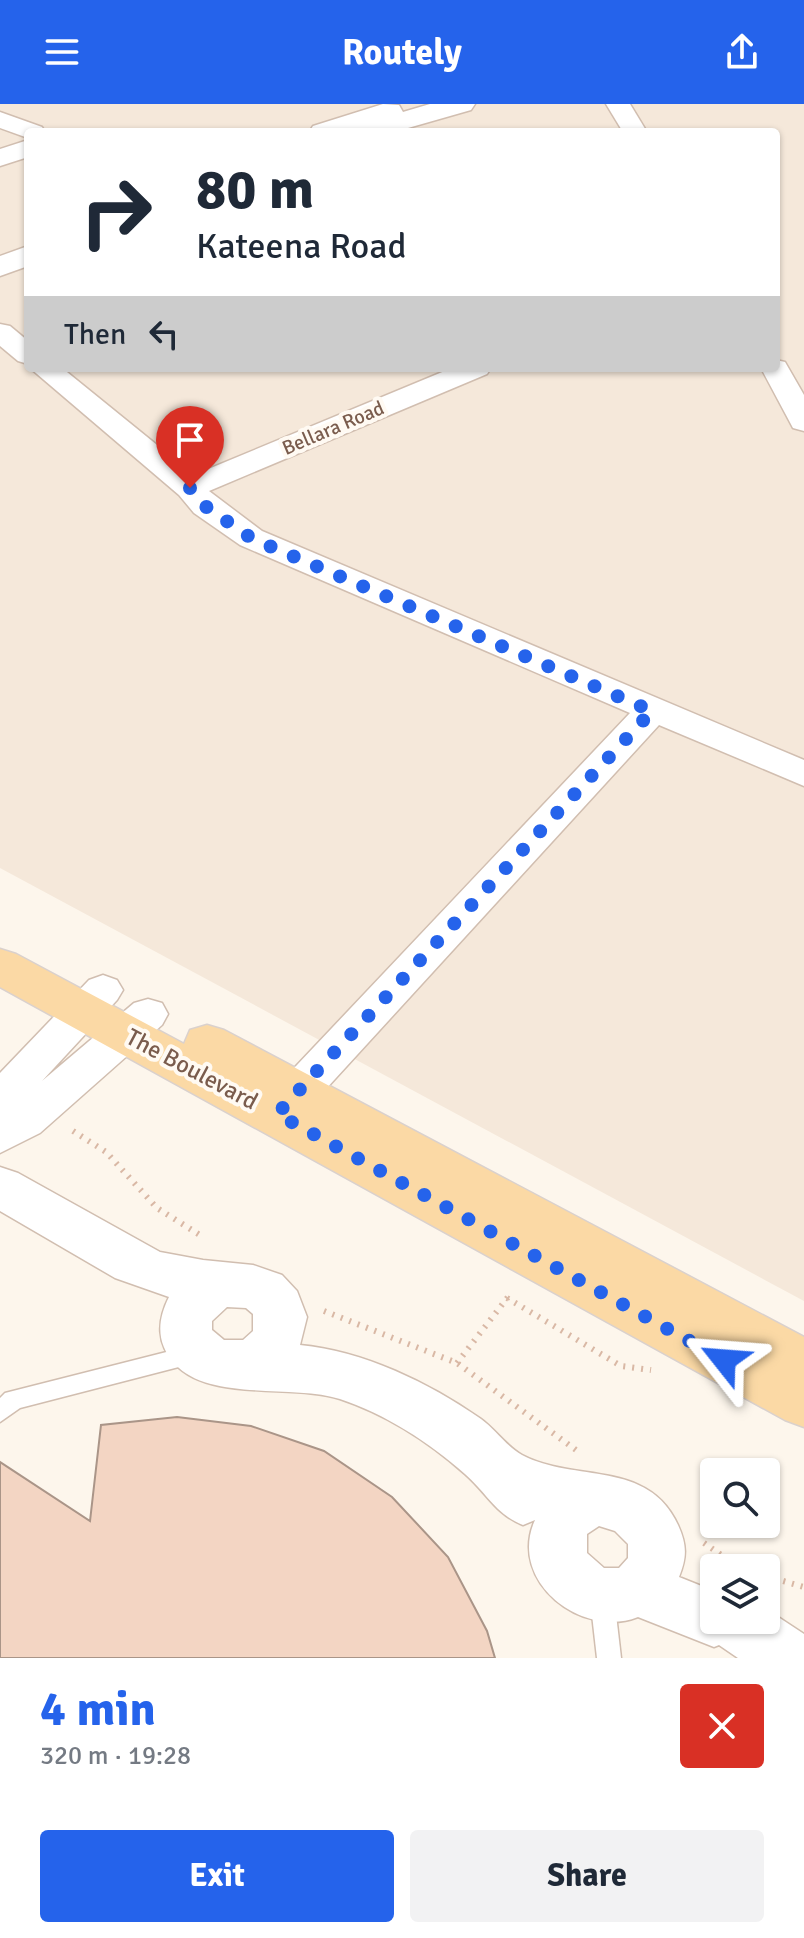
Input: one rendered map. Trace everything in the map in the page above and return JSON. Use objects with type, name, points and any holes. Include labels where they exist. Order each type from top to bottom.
[{"type":"main road","name":"The Boulevard","points":[[0,933],[115,1012]]},
{"type":"main road","name":"The Boulevard","points":[[0,966],[115,1012],[289,1102],[557,1233],[804,1364]]},
{"type":"main road","name":"The Boulevard","points":[[289,1102],[537,1259],[804,1403]]},
{"type":"street","points":[[336,128],[412,104]]},
{"type":"street","points":[[377,128],[461,104]]},
{"type":"street","points":[[618,104],[633,128]]},
{"type":"street","points":[[0,119],[24,128]]},
{"type":"street","points":[[0,158],[24,149]]},
{"type":"street","points":[[0,253],[24,244]]},
{"type":"street","points":[[0,267],[24,257]]},
{"type":"street","points":[[0,332],[24,352]]},
{"type":"street","points":[[780,362],[804,362]]},
{"type":"street","points":[[49,372],[190,488],[205,506],[251,538],[804,774]]},
{"type":"street","name":"Bellara Road","points":[[190,488],[467,372]]},
{"type":"street","points":[[777,372],[804,422]]},
{"type":"street","points":[[289,1102],[652,711]]},
{"type":"street","points":[[0,1136],[20,1104],[115,1012]]},
{"type":"street","points":[[0,1187],[145,1268],[209,1348],[340,1375],[437,1418],[507,1476],[555,1544],[558,1561],[569,1578],[583,1589],[650,1571],[700,1603]]},
{"type":"street","points":[[145,1268],[216,1263],[241,1284],[263,1291],[296,1312],[340,1375]]},
{"type":"street","points":[[209,1348],[192,1307],[203,1295],[216,1263]]},
{"type":"street","points":[[209,1348],[260,1358],[272,1348],[296,1312]]},
{"type":"street","points":[[507,1476],[590,1478],[611,1501],[636,1511],[649,1523],[658,1544],[650,1571]]},
{"type":"street","points":[[555,1544],[561,1524],[590,1478]]},
{"type":"lane","points":[[0,1412],[13,1400],[209,1348]]},
{"type":"lane","points":[[609,1658],[650,1571]]},
{"type":"path","points":[[20,1104],[106,1152],[157,1208],[216,1263]]},
{"type":"path","points":[[457,1363],[537,1259]]},
{"type":"path","points":[[507,1298],[621,1366],[664,1372]]},
{"type":"path","points":[[296,1312],[457,1363],[590,1478]]},
{"type":"path","points":[[650,1571],[700,1569]]},
{"type":"path","points":[[780,1580],[804,1587]]},
{"type":"shaded area","points":[[0,104],[804,104],[804,1301],[0,868]]},
{"type":"building","points":[[177,1417],[251,1426],[324,1451],[392,1497],[448,1557],[487,1631],[495,1658],[0,1658],[0,1462],[90,1521],[101,1425]]},
{"type":"route","points":[[190,488],[205,506],[251,538],[652,711],[277,1114],[724,1360]]}]
